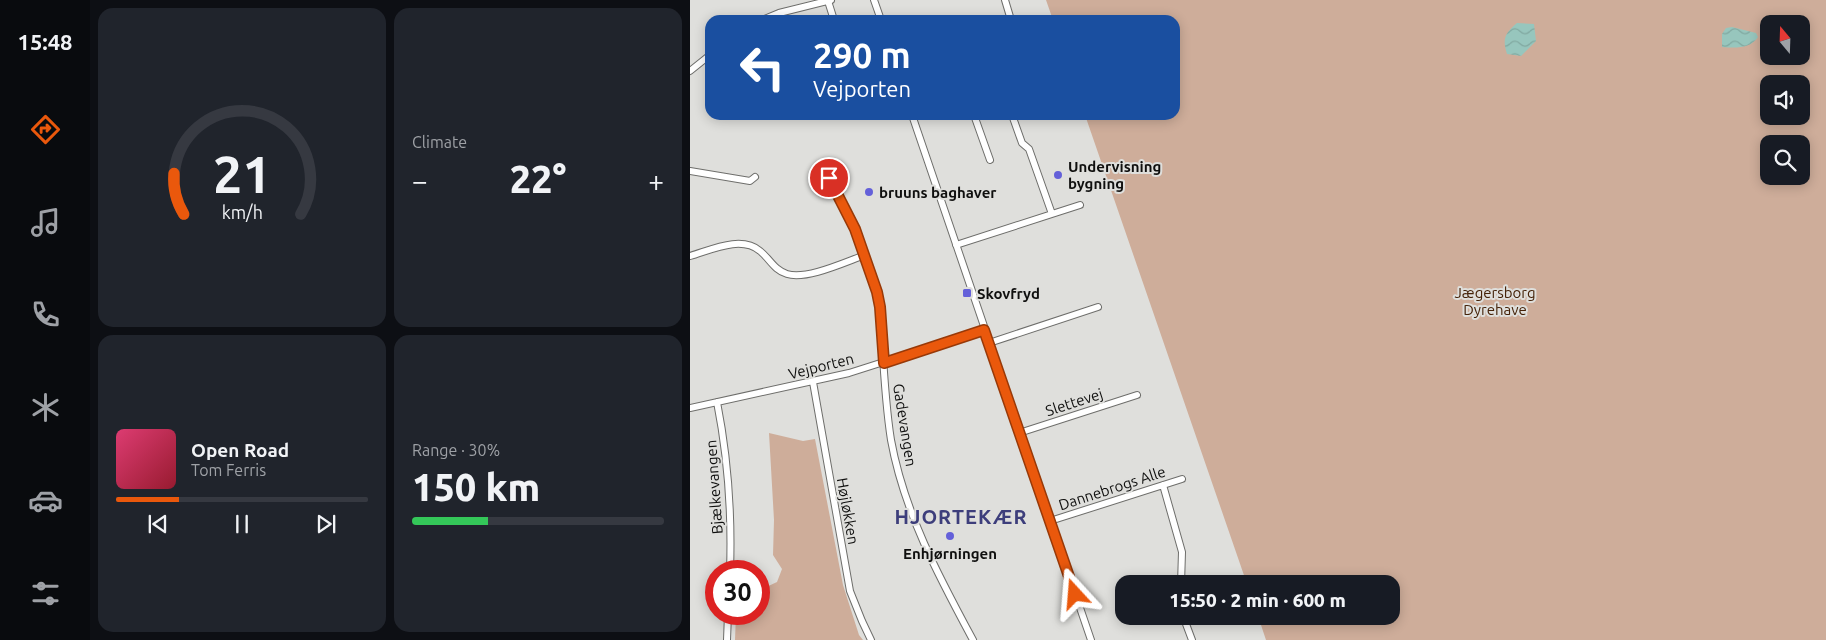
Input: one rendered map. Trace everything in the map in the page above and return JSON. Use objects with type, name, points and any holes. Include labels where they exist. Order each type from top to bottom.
[{"type":"street","points":[[874,0],[879,15]]},
{"type":"street","points":[[1005,0],[1010,15]]},
{"type":"street","points":[[774,15],[829,1],[833,15]]},
{"type":"street","points":[[690,71],[705,59]]},
{"type":"street","points":[[914,120],[1091,640]]},
{"type":"street","points":[[976,120],[990,160]]},
{"type":"street","points":[[1014,120],[1022,143],[1029,149],[1052,214]]},
{"type":"street","points":[[690,171],[750,181],[755,177]]},
{"type":"street","name":"Gadevangen","points":[[829,178],[855,229],[877,292],[880,307],[891,441],[911,512],[939,577],[973,640]]},
{"type":"street","points":[[956,245],[1080,205]]},
{"type":"street","points":[[690,256],[740,243],[760,251],[779,271],[798,275],[811,273],[865,255]]},
{"type":"street","points":[[989,343],[1098,307]]},
{"type":"street","name":"Vejporten","points":[[690,408],[813,382],[884,363],[984,330]]},
{"type":"street","name":"Højløkken","points":[[813,382],[849,584],[855,604],[871,640]]},
{"type":"street","name":"Slettevej","points":[[1020,434],[1137,395]]},
{"type":"street","name":"Bjælkevangen","points":[[717,402],[728,468],[730,560]]},
{"type":"street","name":"Dannebrogs Alle","points":[[1050,521],[1182,479]]},
{"type":"street","points":[[1163,485],[1182,552],[1181,575]]},
{"type":"street","points":[[727,640],[728,625]]},
{"type":"street","points":[[1186,625],[1192,640]]},
{"type":"green space","name":"Jægersborg Dyrehave","points":[[1046,0],[1826,0],[1826,640],[1266,640],[1261,625],[1400,625],[1400,575],[1244,575],[1087,120],[1180,120],[1180,15],[1051,15]]},
{"type":"green space","points":[[769,433],[803,441],[815,439],[843,585],[859,635],[863,640],[735,640],[736,625],[770,625],[770,585],[777,582],[782,569],[773,555],[774,520]]},
{"type":"water","points":[[1517,23],[1534,24],[1536,41],[1521,56],[1507,54],[1505,44],[1507,33]]},
{"type":"water","points":[[1732,27],[1756,33],[1758,37],[1747,46],[1722,47],[1722,34],[1726,28]]},
{"type":"place","name":"Undervisning bygning","points":[[1058,175]]},
{"type":"place","name":"bruuns baghaver","points":[[869,192]]},
{"type":"place","name":"Skovfryd","points":[[967,293]]},
{"type":"place","name":"Enhjørningen","points":[[950,536]]},
{"type":"district","name":"HJORTEKÆR","points":[[961,516]]},
{"type":"route","points":[[829,178],[855,229],[877,292],[880,307],[884,363],[984,330],[1075,594]]}]
